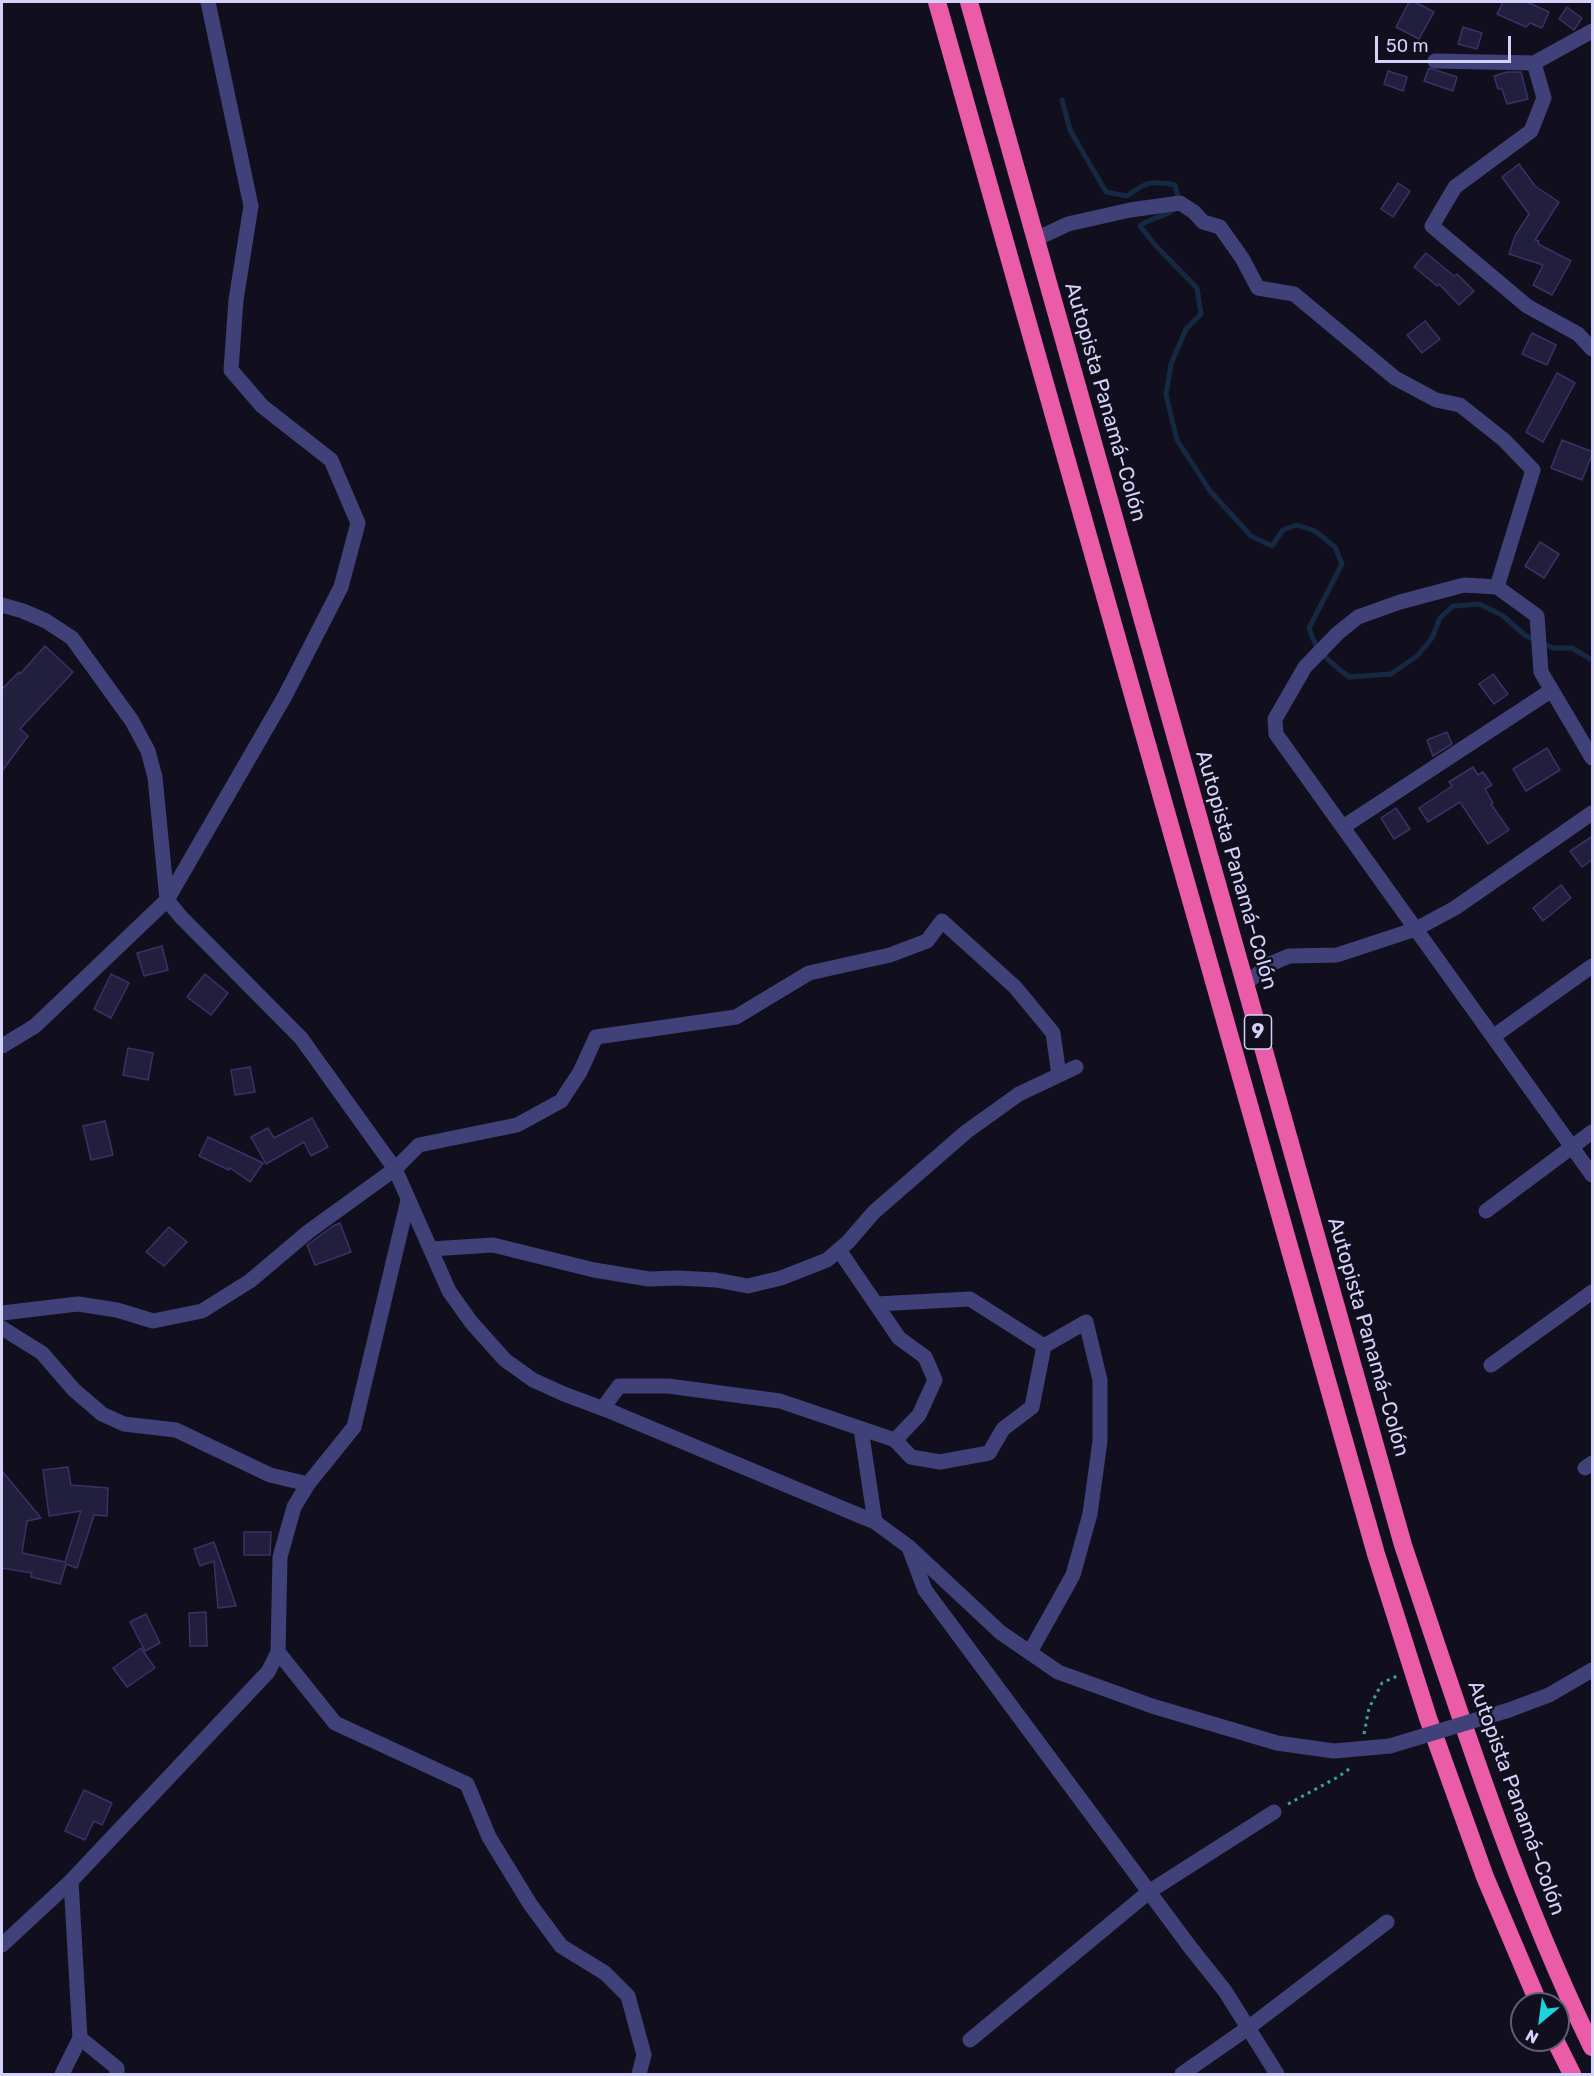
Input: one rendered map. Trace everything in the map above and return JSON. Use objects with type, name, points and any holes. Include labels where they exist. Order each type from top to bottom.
[{"type":"highway","name":"9","points":[[937,2],[1376,1554],[1413,1672],[1485,1877],[1534,1992]]},
{"type":"highway","name":"Autopista Panamá–Colón","points":[[969,2],[1403,1545],[1515,1869],[1571,2002],[1593,2047]]},
{"type":"highway","points":[[1562,2052],[1572,2074]]},
{"type":"street","points":[[2,1046],[35,1026],[167,900],[285,696],[341,587],[358,523],[331,460],[262,406],[231,370],[236,300],[251,206],[208,2]]},
{"type":"street","points":[[1435,61],[1534,63],[1593,32]]},
{"type":"street","points":[[1534,63],[1544,98],[1531,130],[1455,188],[1432,226],[1527,306],[1578,334],[1593,349]]},
{"type":"street","points":[[1035,240],[1068,224],[1130,210],[1179,203],[1194,212],[1203,222],[1220,227],[1242,258],[1258,288],[1294,294],[1395,378],[1436,400],[1460,405],[1504,440],[1533,470],[1497,587]]},
{"type":"street","points":[[1593,758],[1541,672],[1537,616],[1497,587],[1464,585],[1400,602],[1358,617],[1338,633],[1305,667],[1275,719],[1276,734],[1593,1175]]},
{"type":"street","points":[[2,605],[46,621],[72,638],[132,721],[148,751],[155,777],[167,900],[301,1038],[395,1169],[449,1291],[471,1322],[505,1360],[533,1380],[875,1522],[909,1547],[1000,1632],[1058,1672],[1152,1706],[1277,1743],[1334,1750],[1390,1746],[1509,1710],[1549,1695],[1593,1670]]},
{"type":"street","points":[[1342,827],[1552,690]]},
{"type":"street","points":[[1245,984],[1270,964],[1289,957],[1337,955],[1416,929],[1455,909],[1593,813]]},
{"type":"street","points":[[2,1313],[78,1304],[117,1310],[153,1320],[202,1311],[250,1281],[308,1232],[395,1169],[419,1145],[517,1125],[561,1101],[580,1072],[596,1036],[736,1017],[808,973],[890,955],[927,941],[942,921],[1015,987],[1053,1033],[1059,1075]]},
{"type":"street","points":[[1494,1036],[1593,966]]},
{"type":"street","points":[[431,1249],[493,1245],[594,1270],[649,1279],[677,1278],[748,1286],[781,1278],[827,1260],[874,1212],[966,1132],[1019,1094],[1076,1067]]},
{"type":"street","points":[[1486,1211],[1593,1132]]},
{"type":"street","points":[[2,1945],[71,1881],[268,1672],[278,1652],[280,1557],[294,1508],[308,1484],[354,1427],[408,1200]]},
{"type":"street","points":[[839,1250],[899,1338],[925,1356],[935,1380],[919,1415],[895,1440]]},
{"type":"street","points":[[1491,1365],[1593,1292]]},
{"type":"street","points":[[876,1304],[970,1299],[1044,1346]]},
{"type":"street","points":[[603,1408],[618,1386],[668,1386],[780,1401],[895,1440],[911,1457],[940,1462],[989,1453],[1003,1429],[1032,1407],[1044,1346],[1086,1322],[1100,1380],[1100,1441],[1090,1514],[1073,1575],[1030,1652]]},
{"type":"street","points":[[2,1328],[42,1353],[74,1390],[102,1414],[124,1424],[176,1430],[270,1475],[308,1484]]},
{"type":"street","points":[[861,1429],[875,1522]]},
{"type":"street","points":[[909,1547],[925,1590],[1190,1947],[1225,1990],[1277,2074]]},
{"type":"street","points":[[278,1652],[335,1723],[467,1784],[489,1837],[530,1905],[561,1946],[605,1973],[628,1996],[644,2055],[639,2074]]},
{"type":"street","points":[[970,2040],[1150,1891],[1274,1812]]},
{"type":"street","points":[[62,2074],[80,2038],[71,1881]]},
{"type":"street","points":[[1182,2074],[1248,2028],[1387,1922]]},
{"type":"street","points":[[80,2038],[117,2068],[117,2074]]},
{"type":"path","points":[[1361,1748],[1369,1708],[1382,1683],[1395,1676],[1413,1672]]},
{"type":"path","points":[[1274,1812],[1338,1777],[1355,1765]]},
{"type":"building","points":[[1409,2],[1415,2],[1434,12],[1419,39],[1396,27]]},
{"type":"building","points":[[1503,2],[1527,2],[1549,12],[1542,28],[1530,23],[1526,27],[1497,14]]},
{"type":"building","points":[[1567,7],[1582,18],[1574,30],[1559,19]]},
{"type":"building","points":[[1463,27],[1482,33],[1477,49],[1458,44]]},
{"type":"building","points":[[1429,68],[1457,77],[1453,91],[1424,81]]},
{"type":"building","points":[[1388,71],[1407,77],[1403,91],[1384,84]]},
{"type":"building","points":[[1507,72],[1521,72],[1528,99],[1507,104],[1502,89],[1498,89],[1494,76]]},
{"type":"building","points":[[1519,164],[1535,186],[1559,202],[1535,240],[1539,241],[1538,244],[1571,261],[1552,295],[1533,285],[1543,265],[1509,254],[1515,236],[1529,214],[1502,177]]},
{"type":"building","points":[[1398,183],[1410,191],[1393,217],[1381,209]]},
{"type":"building","points":[[1426,253],[1454,276],[1457,274],[1474,291],[1459,305],[1439,284],[1437,286],[1414,267]]},
{"type":"building","points":[[1425,321],[1440,339],[1422,353],[1407,335]]},
{"type":"building","points":[[1532,333],[1556,345],[1547,365],[1522,354]]},
{"type":"building","points":[[1557,373],[1575,383],[1543,442],[1526,432]]},
{"type":"building","points":[[1562,440],[1593,452],[1582,480],[1551,468]]},
{"type":"building","points":[[1540,542],[1559,554],[1544,578],[1525,566]]},
{"type":"building","points":[[45,646],[73,672],[20,729],[28,736],[2,771],[2,689],[19,672],[20,674]]},
{"type":"building","points":[[1493,674],[1508,694],[1494,704],[1479,684]]},
{"type":"building","points":[[1447,732],[1452,744],[1433,756],[1427,740]]},
{"type":"building","points":[[1547,748],[1560,770],[1526,791],[1513,769]]},
{"type":"building","points":[[1473,767],[1478,775],[1483,772],[1492,785],[1485,789],[1493,803],[1491,804],[1509,830],[1488,844],[1460,802],[1428,822],[1419,808],[1452,786],[1449,782]]},
{"type":"building","points":[[1396,808],[1410,829],[1394,839],[1381,818]]},
{"type":"building","points":[[1593,836],[1593,859],[1582,867],[1570,851]]},
{"type":"building","points":[[1561,885],[1571,898],[1543,921],[1533,908]]},
{"type":"building","points":[[162,946],[168,970],[144,976],[137,953]]},
{"type":"building","points":[[111,974],[129,983],[111,1018],[94,1009]]},
{"type":"building","points":[[205,974],[228,993],[211,1015],[187,997]]},
{"type":"building","points":[[128,1048],[153,1053],[148,1080],[123,1075]]},
{"type":"building","points":[[250,1067],[255,1092],[235,1095],[231,1070]]},
{"type":"building","points":[[312,1118],[328,1147],[311,1156],[304,1142],[266,1164],[251,1137],[268,1128],[274,1138]]},
{"type":"building","points":[[105,1121],[113,1155],[91,1160],[83,1126]]},
{"type":"building","points":[[208,1137],[263,1163],[250,1182],[230,1168],[229,1170],[199,1156]]},
{"type":"building","points":[[340,1223],[351,1252],[315,1265],[307,1245]]},
{"type":"building","points":[[169,1227],[187,1242],[164,1266],[146,1252]]},
{"type":"building","points":[[68,1467],[71,1485],[108,1488],[107,1516],[94,1515],[77,1568],[66,1564],[60,1584],[31,1577],[32,1573],[2,1568],[2,1471],[41,1518],[27,1521],[22,1553],[65,1562],[81,1511],[49,1516],[43,1470]]},
{"type":"building","points":[[244,1532],[271,1532],[270,1555],[244,1555]]},
{"type":"building","points":[[214,1542],[236,1606],[218,1608],[214,1561],[200,1566],[194,1549]]},
{"type":"building","points":[[206,1612],[207,1646],[190,1646],[189,1613]]},
{"type":"building","points":[[146,1614],[160,1643],[145,1651],[130,1622]]},
{"type":"building","points":[[141,1648],[155,1668],[127,1687],[113,1668]]},
{"type":"building","points":[[84,1790],[112,1803],[102,1825],[94,1821],[85,1840],[65,1831]]},
{"type":"waterway","points":[[1062,100],[1070,130],[1106,192],[1127,196],[1144,185],[1160,183],[1175,185],[1179,201]]},
{"type":"waterway","points":[[1175,208],[1140,226],[1155,245],[1197,288],[1201,314],[1186,329],[1171,364],[1166,395],[1177,440],[1210,491],[1251,536],[1272,546],[1283,530],[1297,525],[1315,531],[1335,547],[1342,564],[1309,628],[1324,656],[1349,677],[1391,674],[1417,656],[1432,638],[1440,618],[1453,606],[1479,604],[1502,615],[1526,636],[1553,648],[1572,648],[1592,660]]}]
